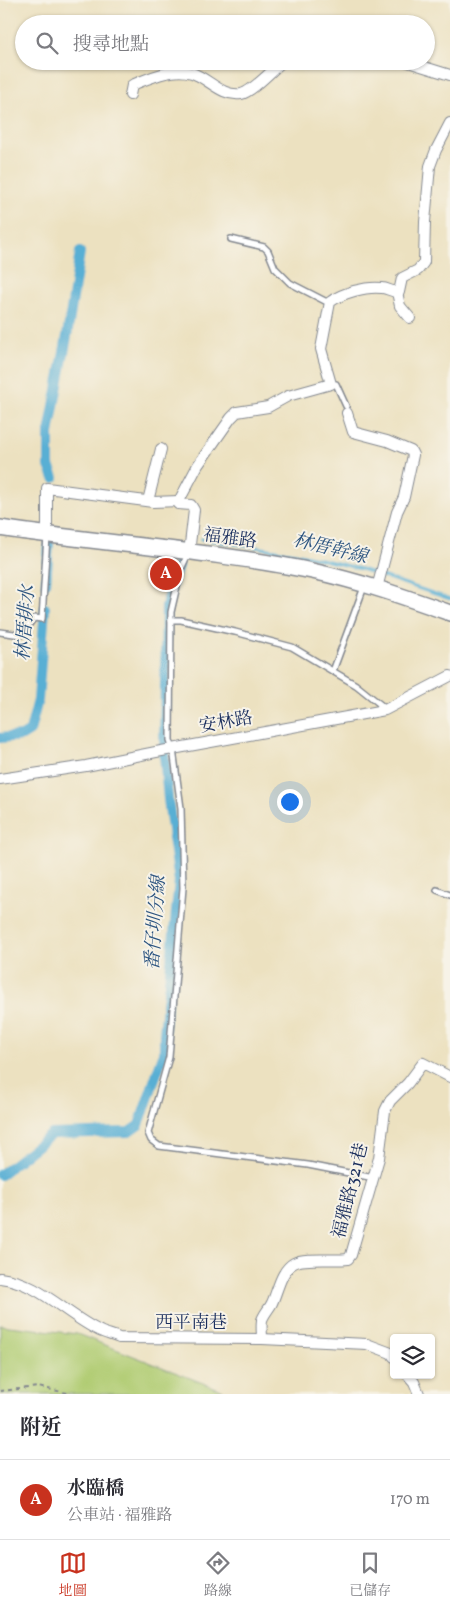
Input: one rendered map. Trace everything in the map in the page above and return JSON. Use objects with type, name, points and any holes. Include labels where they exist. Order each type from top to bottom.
[{"type":"main road","name":"福雅路","points":[[0,528],[246,560],[313,571],[374,585],[450,612]]},
{"type":"street","points":[[130,95],[132,85],[173,72],[190,72],[231,94],[242,94],[263,80],[271,70]]},
{"type":"street","points":[[434,70],[450,75]]},
{"type":"street","points":[[410,318],[400,306],[397,292],[399,292],[402,278],[418,270],[424,262],[425,212],[430,166],[450,122]]},
{"type":"street","points":[[179,501],[216,436],[237,412],[268,407],[288,396],[331,384],[321,349],[330,302],[336,298],[368,289],[384,288],[397,292]]},
{"type":"street","points":[[346,409],[353,432],[388,441],[411,451],[413,454],[404,497],[397,512],[382,569],[374,585]]},
{"type":"street","points":[[148,501],[161,449]]},
{"type":"street","points":[[47,535],[47,488],[148,501],[179,501]]},
{"type":"street","points":[[179,501],[178,504],[191,505],[194,510],[189,553]]},
{"type":"street","name":"安林路","points":[[0,779],[86,766],[385,710],[450,676]]},
{"type":"street","name":"福雅路321巷","points":[[262,1339],[263,1318],[269,1310],[283,1275],[288,1268],[301,1260],[340,1260],[348,1259],[352,1255],[379,1158],[385,1111],[390,1101],[408,1083],[423,1063],[450,1077]]},
{"type":"street","name":"西平南巷","points":[[0,1278],[7,1278],[38,1290],[90,1326],[119,1338],[262,1339],[367,1344],[390,1353]]},
{"type":"street","points":[[411,1379],[419,1394]]},
{"type":"lane","points":[[231,239],[264,247],[268,251],[275,268],[290,283],[324,301],[330,302]]},
{"type":"lane","points":[[331,384],[336,384],[338,387],[346,409]]},
{"type":"lane","points":[[0,632],[21,635],[34,618],[42,619],[47,535]]},
{"type":"lane","points":[[189,553],[181,569],[171,612],[170,740],[181,808],[182,888],[169,1057],[148,1133],[151,1140],[159,1146],[308,1165],[374,1178]]},
{"type":"lane","points":[[333,671],[374,585]]},
{"type":"lane","points":[[171,620],[181,620],[235,632],[292,648],[356,685],[381,704],[385,710]]},
{"type":"lane","points":[[437,890],[450,894]]},
{"type":"path","points":[[0,1391],[38,1387],[72,1394]]},
{"type":"green space","points":[[0,1325],[77,1334],[231,1394],[0,1394]]},
{"type":"waterway","points":[[54,478],[49,466],[49,433],[80,252]]},
{"type":"waterway","name":"林厝幹線","points":[[201,539],[296,553],[361,569],[450,599]]},
{"type":"waterway","name":"林厝排水","points":[[46,583],[49,544]]},
{"type":"waterway","name":"番仔圳分線","points":[[0,1175],[52,1134],[129,1132],[139,1125],[164,1052],[179,881],[164,754],[166,606],[178,566]]},
{"type":"waterway","name":"林厝排水","points":[[0,738],[22,736],[30,731],[38,700],[45,608]]},
{"type":"place","name":"水臨橋","points":[[166,574]]}]
